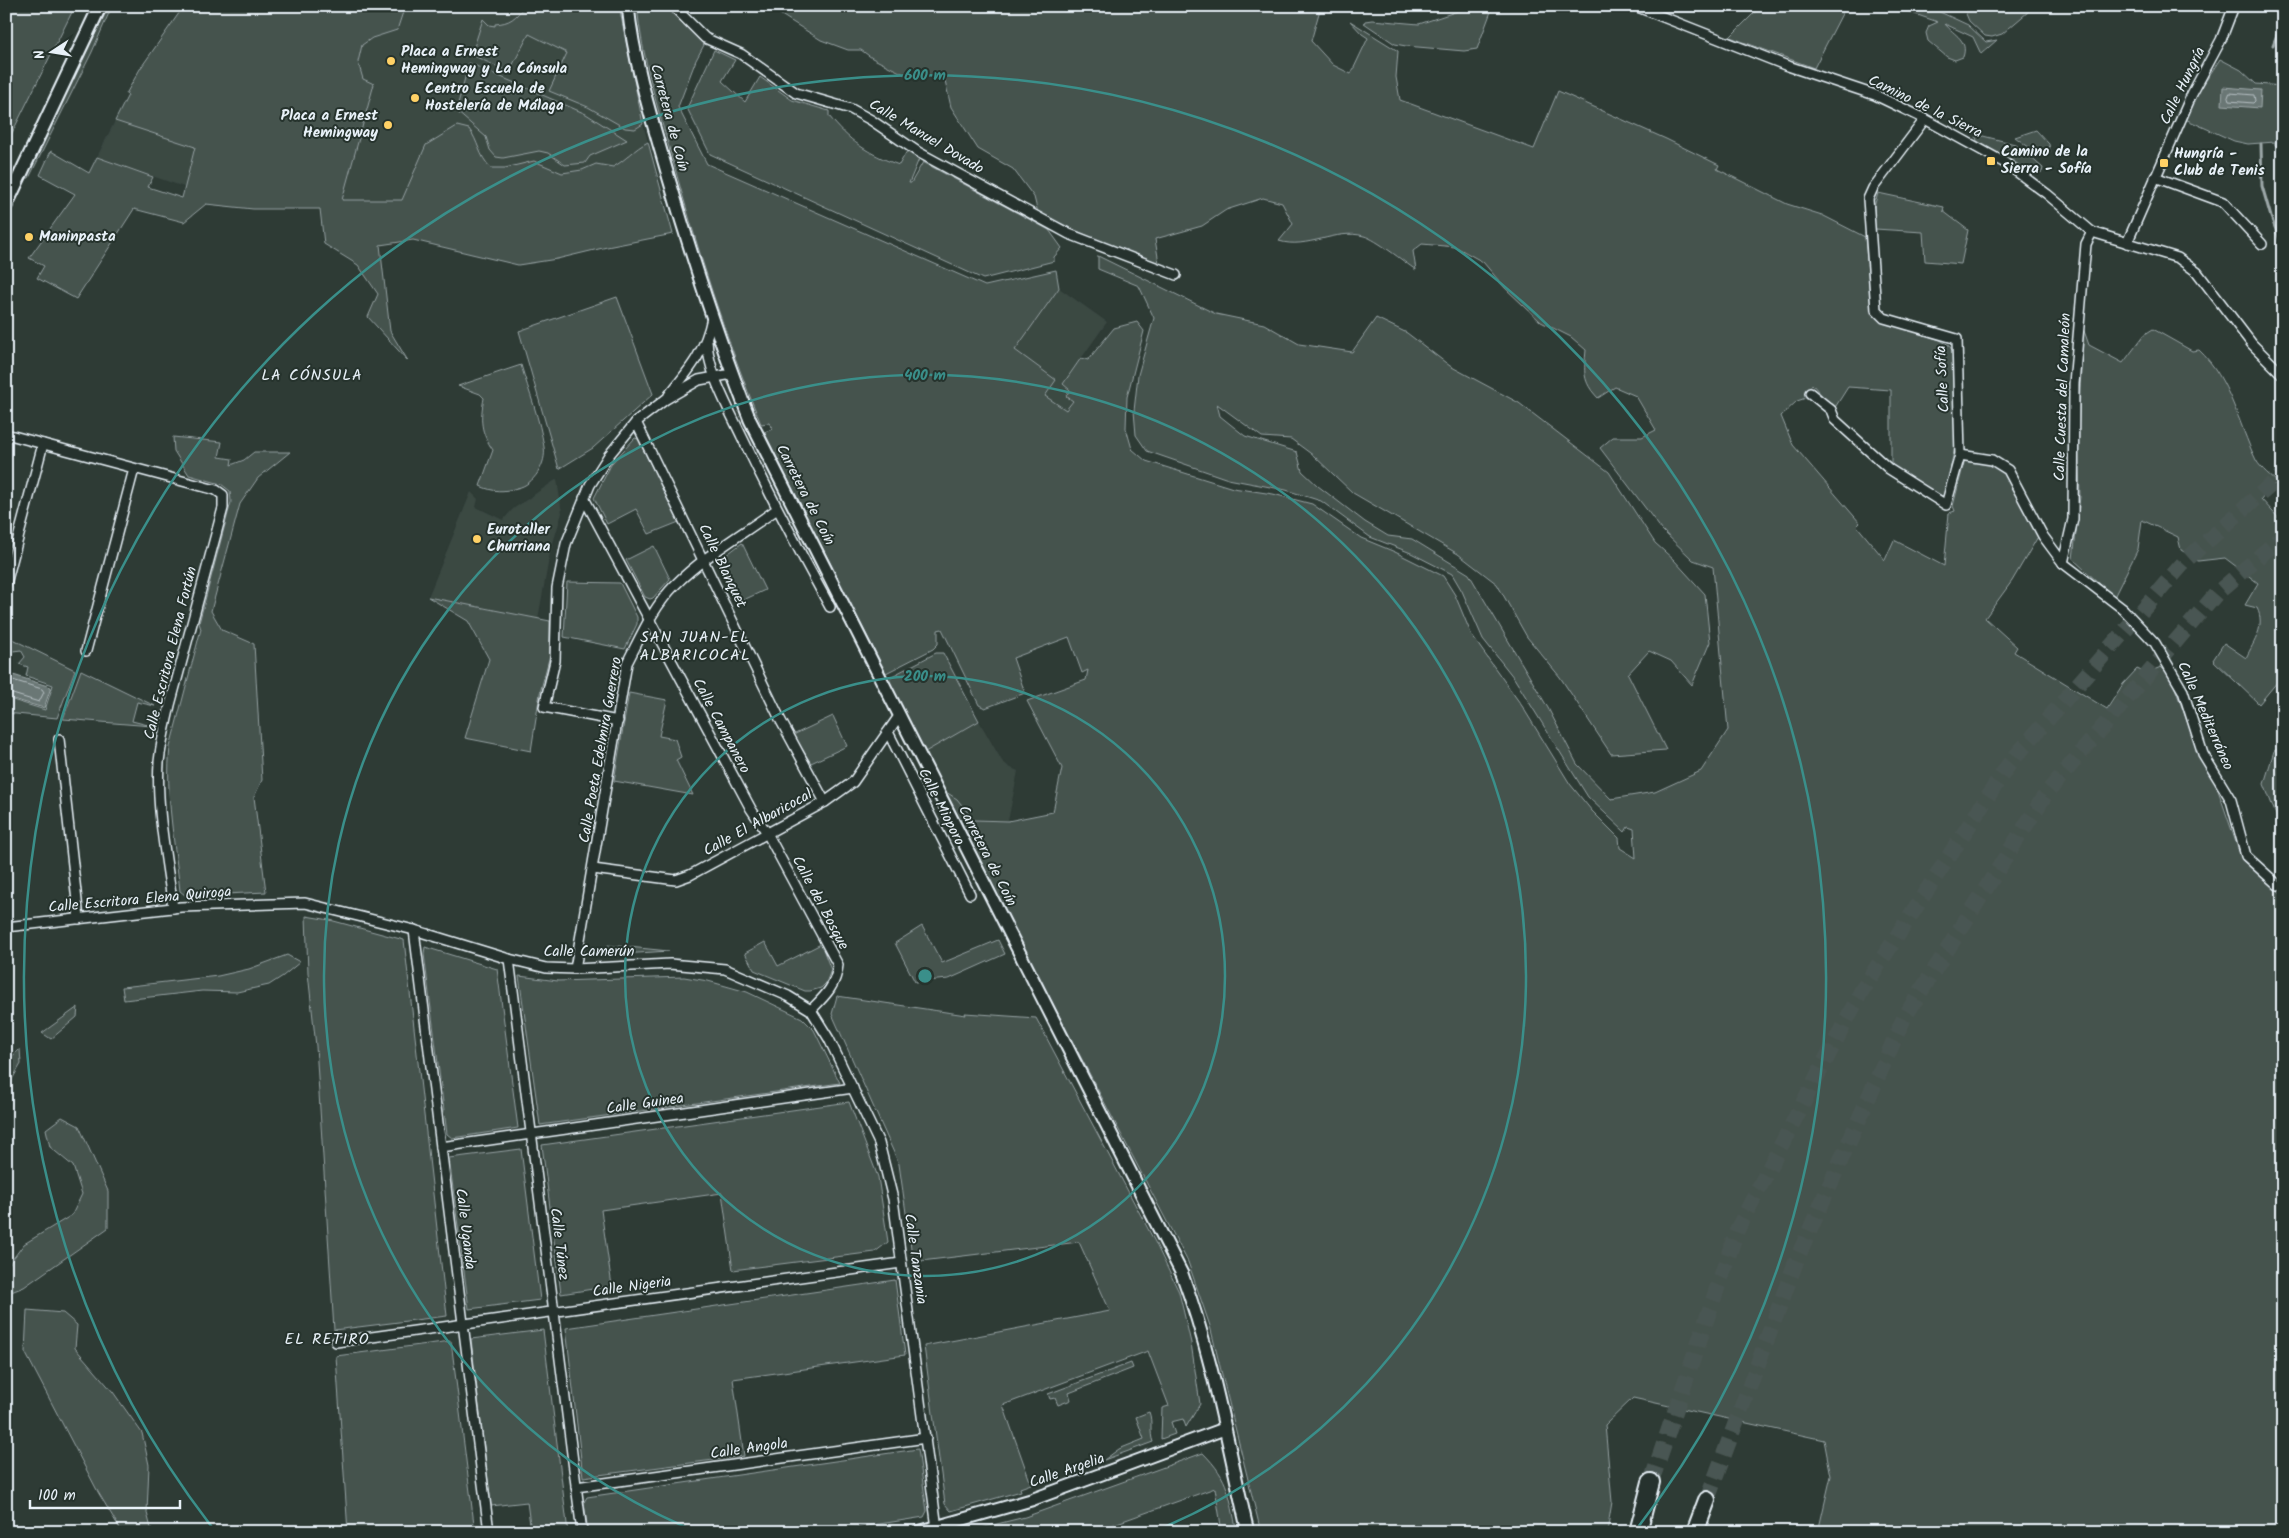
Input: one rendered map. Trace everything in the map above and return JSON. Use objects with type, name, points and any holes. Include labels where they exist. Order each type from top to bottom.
[{"type":"highway","points":[[1638,1532],[1651,1482]]},
{"type":"highway","points":[[1694,1532],[1707,1500]]},
{"type":"main road","points":[[6,204],[100,6]]},
{"type":"street","name":"Carretera de Coín","points":[[628,6],[648,106],[712,318],[732,374],[759,437],[1182,1274],[1196,1312],[1248,1532]]},
{"type":"street","name":"Calle Manuel Dovado","points":[[673,6],[705,38],[741,54],[796,93],[851,109],[871,120],[918,152],[1069,234],[1176,275]]},
{"type":"street","name":"Camino de la Sierra","points":[[1635,6],[1785,65],[1875,95],[1925,119],[2005,163],[2047,194],[2092,232],[2178,258],[2197,272],[2252,344],[2283,375]]},
{"type":"street","name":"Calle Hungría","points":[[2127,243],[2192,94],[2221,40],[2234,6]]},
{"type":"street","name":"Calle Sofía","points":[[1810,393],[1831,410],[1835,420],[1889,470],[1946,505],[1960,455],[1957,339],[1884,318],[1876,310],[1868,199],[1873,188],[1925,119]]},
{"type":"street","points":[[2155,177],[2223,202],[2262,244]]},
{"type":"street","name":"Calle Cuesta del Camaleón","points":[[2064,563],[2073,519],[2074,384],[2086,244],[2092,232]]},
{"type":"street","points":[[666,399],[688,370],[707,340],[712,318]]},
{"type":"street","name":"Carretera de Coín","points":[[707,340],[708,357],[732,415],[776,509],[830,607]]},
{"type":"street","points":[[618,721],[544,707],[555,661],[557,588],[566,544],[584,498],[610,455],[636,422],[666,399],[699,380],[732,374]]},
{"type":"street","name":"Calle Blanquet","points":[[636,422],[781,721],[825,802]]},
{"type":"street","points":[[6,434],[134,468],[86,651]]},
{"type":"street","points":[[6,584],[43,444]]},
{"type":"street","name":"Calle Mediterráneo","points":[[1960,455],[1992,460],[2008,470],[2044,536],[2064,563],[2123,609],[2155,643],[2182,691],[2204,754],[2231,800],[2246,856],[2278,885]]},
{"type":"street","name":"Calle Escritora Elena Fortún","points":[[134,468],[216,490],[223,496],[223,508],[170,705],[159,762],[159,793],[173,908]]},
{"type":"street","name":"Calle Campanero","points":[[584,498],[750,809],[767,833]]},
{"type":"street","name":"Calle Poeta Edelmira Guerrero","points":[[575,969],[628,664],[648,619],[675,585],[704,560],[776,509]]},
{"type":"street","name":"Calle El Albaricocal","points":[[593,869],[676,880],[690,875],[825,802],[853,782],[900,716]]},
{"type":"street","name":"Calle Mioporo","points":[[888,732],[970,894]]},
{"type":"street","points":[[58,739],[79,919]]},
{"type":"street","name":"Calle del Bosque","points":[[767,833],[838,965],[836,978],[830,991],[811,1010]]},
{"type":"street","name":"Calle Escritora Elena Quiroga","points":[[6,927],[173,908],[306,903]]},
{"type":"street","name":"Calle Camerún","points":[[306,903],[414,930],[509,959],[546,968],[575,969],[670,964],[725,969],[788,996],[811,1010]]},
{"type":"street","name":"Calle Uganda","points":[[414,930],[489,1532]]},
{"type":"street","name":"Calle Túnez","points":[[509,959],[582,1532]]},
{"type":"street","name":"Calle Tanzania","points":[[811,1010],[821,1024],[880,1143],[893,1199],[937,1528]]},
{"type":"street","name":"Calle Guinea","points":[[441,1147],[854,1088]]},
{"type":"street","name":"Calle Nigeria","points":[[336,1342],[901,1262]]},
{"type":"street","name":"Calle Argelia","points":[[918,1532],[1032,1500],[1224,1430]]},
{"type":"street","name":"Calle Angola","points":[[576,1488],[926,1438]]},
{"type":"shaded area","points":[[14,6],[75,6],[6,145],[6,31]]},
{"type":"shaded area","points":[[109,6],[112,6],[92,52],[29,178],[25,178]]},
{"type":"shaded area","points":[[184,6],[619,6],[643,124],[673,234],[557,259],[518,265],[486,258],[342,200],[221,197],[184,187],[97,157],[128,95],[126,94],[140,69]]},
{"type":"shaded area","points":[[184,6],[405,6],[397,30],[372,38],[362,45],[358,62],[363,79],[374,84],[342,200],[402,200],[426,145],[457,126],[469,129],[483,158],[491,168],[505,168],[534,161],[562,173],[582,170],[596,164],[613,167],[648,142],[673,234],[557,259],[518,265],[413,240],[380,245],[390,331],[408,361],[368,317],[378,294],[358,265],[324,244],[320,209],[253,209],[206,204],[184,222],[134,209],[76,299],[37,278],[44,266],[29,258],[75,194],[40,175],[51,151],[89,173],[97,157],[153,177],[148,187],[182,198],[195,147],[115,121],[128,95],[126,94],[140,69]]},
{"type":"shaded area","points":[[524,6],[619,6],[643,124],[635,129],[625,128],[588,107],[549,91],[567,53],[529,34],[509,72],[474,56],[473,50],[483,19],[489,25],[495,26],[495,24],[512,19]]},
{"type":"shaded area","points":[[637,6],[666,6],[704,45],[696,60],[678,107],[707,164],[985,286],[1056,270],[1059,288],[1015,350],[1056,380],[1045,396],[1066,410],[1073,401],[1066,396],[1070,390],[1063,384],[1081,358],[1088,360],[1114,328],[1137,322],[1144,331],[1127,397],[1126,428],[1132,449],[1146,461],[1233,488],[1273,494],[1312,504],[1361,538],[1395,552],[1443,576],[1455,595],[1472,636],[1522,706],[1570,784],[1592,811],[1619,838],[1620,848],[1636,858],[1634,829],[1628,827],[1625,832],[1588,797],[1514,678],[1483,639],[1462,591],[1452,574],[1411,553],[1370,537],[1321,501],[1286,490],[1228,479],[1147,451],[1136,435],[1134,411],[1138,375],[1154,318],[1139,286],[1098,269],[1098,256],[1216,314],[1264,324],[1299,344],[1352,352],[1376,318],[1407,333],[1450,366],[1519,403],[1609,472],[1655,543],[1674,560],[1705,594],[1710,642],[1692,685],[1671,661],[1649,651],[1628,674],[1666,750],[1611,754],[1560,677],[1527,637],[1497,584],[1458,554],[1353,493],[1314,456],[1291,439],[1262,437],[1217,404],[1220,416],[1245,436],[1297,452],[1302,471],[1318,486],[1365,522],[1388,536],[1412,539],[1469,574],[1548,708],[1577,764],[1611,799],[1655,792],[1701,771],[1728,730],[1713,567],[1693,560],[1662,530],[1600,448],[1613,437],[1642,437],[1656,430],[1636,396],[1615,387],[1598,398],[1589,386],[1585,376],[1586,350],[1571,337],[1541,322],[1505,288],[1483,262],[1456,247],[1422,244],[1413,251],[1416,270],[1383,246],[1364,236],[1353,234],[1332,236],[1300,243],[1279,241],[1293,224],[1282,203],[1263,198],[1226,210],[1202,226],[1155,239],[1159,263],[1097,240],[1038,213],[1034,197],[1013,169],[978,149],[951,107],[944,76],[906,75],[872,58],[861,50],[848,50],[821,40],[767,6],[1321,6],[1311,41],[1333,65],[1351,74],[1368,38],[1350,21],[1398,51],[1396,77],[1400,100],[1534,149],[1558,91],[1719,165],[1717,169],[1787,204],[1822,215],[1865,237],[1871,308],[1879,320],[1940,340],[1949,345],[1954,354],[1955,447],[1944,497],[1891,467],[1891,390],[1848,387],[1834,409],[1812,384],[1807,393],[1809,397],[1797,401],[1781,416],[1793,445],[1860,523],[1857,526],[1885,560],[1894,540],[1944,566],[1949,513],[1955,511],[1953,506],[1965,459],[1988,464],[2003,470],[2039,535],[2012,581],[1985,618],[2017,647],[2014,652],[2107,709],[2123,684],[2137,669],[2146,673],[2161,667],[2171,677],[2200,757],[2220,789],[2218,790],[2242,860],[2283,895],[2283,1532],[1818,1532],[1831,1476],[1824,1440],[1633,1398],[1605,1425],[1612,1502],[1607,1532],[1261,1532],[1210,1326],[1188,1262],[1032,964],[946,792],[957,799],[974,820],[1008,821],[1053,812],[1062,768],[1027,701],[1086,680],[1088,670],[1082,673],[1069,637],[1013,658],[1025,693],[985,708],[979,705],[942,629],[938,630],[938,644],[933,649],[886,673],[764,432],[773,429],[769,423],[761,424],[735,358],[702,259],[661,120],[647,64]]},
{"type":"shaded area","points":[[1473,6],[1493,6],[1477,49],[1464,51],[1395,44],[1364,23],[1365,21],[1372,20],[1419,24]]},
{"type":"shaded area","points":[[1761,6],[1846,6],[1814,68],[1730,37]]},
{"type":"shaded area","points":[[1908,6],[1927,6],[1968,25],[1986,42],[1997,40],[1981,54],[1973,37],[1945,24],[1960,38],[1964,46],[1963,57],[1955,60],[1947,57],[1928,41],[1926,33],[1929,26],[1938,22],[1906,11]]},
{"type":"shaded area","points":[[1966,6],[2035,6],[2002,34],[1992,37],[1985,36],[1969,21],[1964,9]]},
{"type":"shaded area","points":[[714,50],[735,60],[722,81],[745,102],[760,77],[792,100],[829,111],[829,116],[844,133],[860,146],[878,156],[899,165],[907,151],[919,159],[909,183],[911,183],[923,162],[1049,230],[1062,248],[1054,257],[1054,261],[983,279],[710,154],[687,108]]},
{"type":"shaded area","points":[[2220,59],[2241,70],[2256,84],[2283,86],[2283,153],[2275,145],[2275,142],[2248,144],[2234,141],[2185,119],[2196,96]]},
{"type":"shaded area","points":[[469,63],[586,114],[627,140],[590,156],[585,163],[565,165],[548,153],[539,151],[503,158],[496,157],[490,150],[486,137],[456,111]]},
{"type":"shaded area","points":[[2036,130],[2049,144],[2050,152],[2046,157],[2041,156],[2015,137]]},
{"type":"shaded area","points":[[1979,135],[2015,144],[2043,168],[2042,172],[2031,175],[2015,162],[1977,141],[1976,137]]},
{"type":"shaded area","points":[[1878,193],[1944,207],[1943,211],[1968,230],[1961,264],[1925,261],[1923,232],[1875,229],[1874,207]]},
{"type":"shaded area","points":[[1059,288],[1107,322],[1063,384],[1070,390],[1073,400],[1066,410],[1045,396],[1056,380],[1015,350]]},
{"type":"shaded area","points":[[617,297],[653,394],[593,448],[559,469],[519,331]]},
{"type":"shaded area","points":[[2083,328],[2089,345],[2123,363],[2145,334],[2153,329],[2192,351],[2199,350],[2210,362],[2226,388],[2256,460],[2278,483],[2270,487],[2261,499],[2283,523],[2283,675],[2259,704],[2213,660],[2224,643],[2246,658],[2258,633],[2260,621],[2257,608],[2245,605],[2258,583],[2225,558],[2198,561],[2181,550],[2178,537],[2142,520],[2138,549],[2114,597],[2073,559],[2080,497],[2078,435]]},
{"type":"shaded area","points":[[521,365],[540,427],[544,447],[543,460],[538,472],[529,483],[503,491],[489,489],[480,486],[493,450],[483,431],[482,412],[484,398],[480,394],[458,386]]},
{"type":"shaded area","points":[[173,437],[222,442],[219,457],[232,459],[231,465],[244,460],[254,452],[290,452],[258,478],[240,504],[211,611],[222,630],[254,644],[262,780],[254,797],[266,892],[186,896],[180,891],[170,801],[170,747],[201,629],[199,623],[231,502],[230,491],[221,484],[189,475],[174,451]]},
{"type":"shaded area","points":[[635,438],[638,439],[679,522],[649,534],[636,509],[607,524],[594,498],[612,463]]},
{"type":"shaded area","points":[[557,479],[562,513],[550,553],[538,619],[428,597],[471,492],[478,499],[476,507],[503,520],[513,509]]},
{"type":"shaded area","points":[[742,543],[765,590],[737,603],[717,562]]},
{"type":"shaded area","points":[[654,546],[670,579],[650,599],[645,597],[626,560]]},
{"type":"shaded area","points":[[567,582],[620,583],[637,617],[637,624],[625,649],[564,637]]},
{"type":"shaded area","points":[[428,597],[550,621],[550,655],[540,693],[531,751],[465,738],[489,659],[468,621]]},
{"type":"shaded area","points":[[12,639],[75,670],[57,718],[6,713],[6,698],[45,710],[53,685],[26,676],[28,667],[19,664],[25,657],[21,650],[13,651],[6,649],[6,644],[9,645]]},
{"type":"shaded area","points":[[936,653],[943,653],[979,721],[925,752],[889,681],[892,676]]},
{"type":"shaded area","points":[[81,670],[155,706],[137,702],[132,721],[152,726],[63,719]]},
{"type":"shaded area","points":[[629,693],[667,700],[659,736],[675,739],[681,757],[676,760],[693,795],[614,781]]},
{"type":"shaded area","points":[[833,716],[847,746],[811,763],[793,735]]},
{"type":"shaded area","points":[[979,721],[1002,761],[1018,771],[1008,821],[974,820],[957,799],[946,792],[925,752]]},
{"type":"shaded area","points":[[2283,746],[2283,833],[2264,784],[2274,751]]},
{"type":"shaded area","points":[[306,916],[330,920],[404,940],[447,1316],[334,1330],[316,1046],[308,973]]},
{"type":"shaded area","points":[[922,926],[942,963],[998,940],[1005,954],[949,979],[915,982],[895,943]]},
{"type":"shaded area","points":[[765,942],[778,966],[821,944],[831,970],[826,983],[821,988],[805,991],[754,970],[745,953]]},
{"type":"shaded area","points":[[608,945],[669,951],[607,955]]},
{"type":"shaded area","points":[[425,947],[497,969],[518,1128],[452,1138],[447,1134],[424,954]]},
{"type":"shaded area","points":[[287,955],[300,962],[269,985],[237,992],[202,991],[124,1000],[122,987],[218,976],[249,969]]},
{"type":"shaded area","points":[[519,976],[558,981],[684,977],[708,981],[747,992],[802,1018],[814,1030],[840,1083],[540,1125]]},
{"type":"shaded area","points":[[837,996],[966,1015],[965,1013],[1036,1018],[1155,1242],[1179,1292],[1191,1343],[1200,1404],[1186,1427],[1183,1419],[1171,1422],[1175,1434],[1161,1439],[1162,1408],[1169,1406],[1148,1351],[1003,1405],[1031,1484],[1020,1488],[1021,1491],[951,1511],[945,1504],[924,1346],[1110,1311],[1079,1242],[913,1262],[899,1164],[832,1014]]},
{"type":"shaded area","points":[[78,1007],[77,1017],[51,1039],[42,1033]]},
{"type":"shaded area","points":[[20,1049],[21,1064],[6,1090],[6,1062]]},
{"type":"shaded area","points":[[849,1102],[878,1177],[888,1242],[875,1252],[733,1270],[722,1193],[601,1210],[612,1286],[561,1294],[542,1145]]},
{"type":"shaded area","points":[[62,1117],[79,1126],[108,1191],[108,1228],[24,1287],[6,1294],[6,1268],[24,1244],[72,1215],[82,1194],[73,1166],[50,1147],[46,1129]]},
{"type":"shaded area","points":[[521,1149],[540,1300],[469,1309],[449,1158]]},
{"type":"shaded area","points":[[895,1280],[905,1355],[733,1379],[744,1456],[583,1477],[566,1328]]},
{"type":"shaded area","points":[[27,1310],[63,1313],[77,1325],[75,1348],[113,1392],[142,1433],[149,1465],[147,1513],[152,1532],[122,1532],[98,1492],[25,1352]]},
{"type":"shaded area","points":[[543,1330],[568,1532],[531,1532],[527,1502],[491,1506],[471,1339]]},
{"type":"shaded area","points":[[451,1341],[475,1532],[348,1532],[336,1356]]},
{"type":"shaded area","points":[[1131,1363],[1133,1368],[1069,1393],[1071,1400],[1058,1405],[1055,1398],[1050,1399],[1048,1394]]},
{"type":"shaded area","points":[[1149,1412],[1153,1442],[1104,1460],[1119,1449],[1144,1439],[1136,1417]]},
{"type":"shaded area","points":[[918,1449],[927,1511],[924,1517],[829,1532],[588,1532],[584,1502],[587,1497]]},
{"type":"shaded area","points":[[1203,1453],[1224,1480],[1237,1532],[1222,1532],[1215,1488],[1092,1532],[965,1532],[1025,1517]]},
{"type":"water","points":[[2223,87],[2261,90],[2260,108],[2222,105]]},
{"type":"water","points":[[7,673],[51,687],[44,708],[6,697]]},
{"type":"waterway","points":[[2273,45],[2283,19]]},
{"type":"waterway","points":[[2261,144],[2262,186],[2283,248]]},
{"type":"tunnel","points":[[1651,1482],[1737,1230],[1862,990],[2009,764],[2186,560],[2283,474]]},
{"type":"tunnel","points":[[1707,1500],[1797,1259],[1904,1018],[2045,795],[2216,594],[2283,536]]},
{"type":"place","name":"Placa a Ernest Hemingway y La Cónsula","points":[[391,61]]},
{"type":"place","name":"Centro Escuela de Hostelería de Málaga","points":[[415,98]]},
{"type":"place","name":"Placa a Ernest Hemingway","points":[[388,125]]},
{"type":"place","name":"Camino de la Sierra - Sofía","points":[[1991,161]]},
{"type":"place","name":"Hungría - Club de Tenis","points":[[2164,163]]},
{"type":"place","name":"Maninpasta","points":[[29,237]]},
{"type":"place","name":"Eurotaller Churriana","points":[[477,539]]},
{"type":"district","name":"LA CÓNSULA","points":[[312,375]]},
{"type":"district","name":"SAN JUAN-EL ALBARICOCAL","points":[[695,646]]},
{"type":"district","name":"EL RETIRO","points":[[327,1339]]}]
